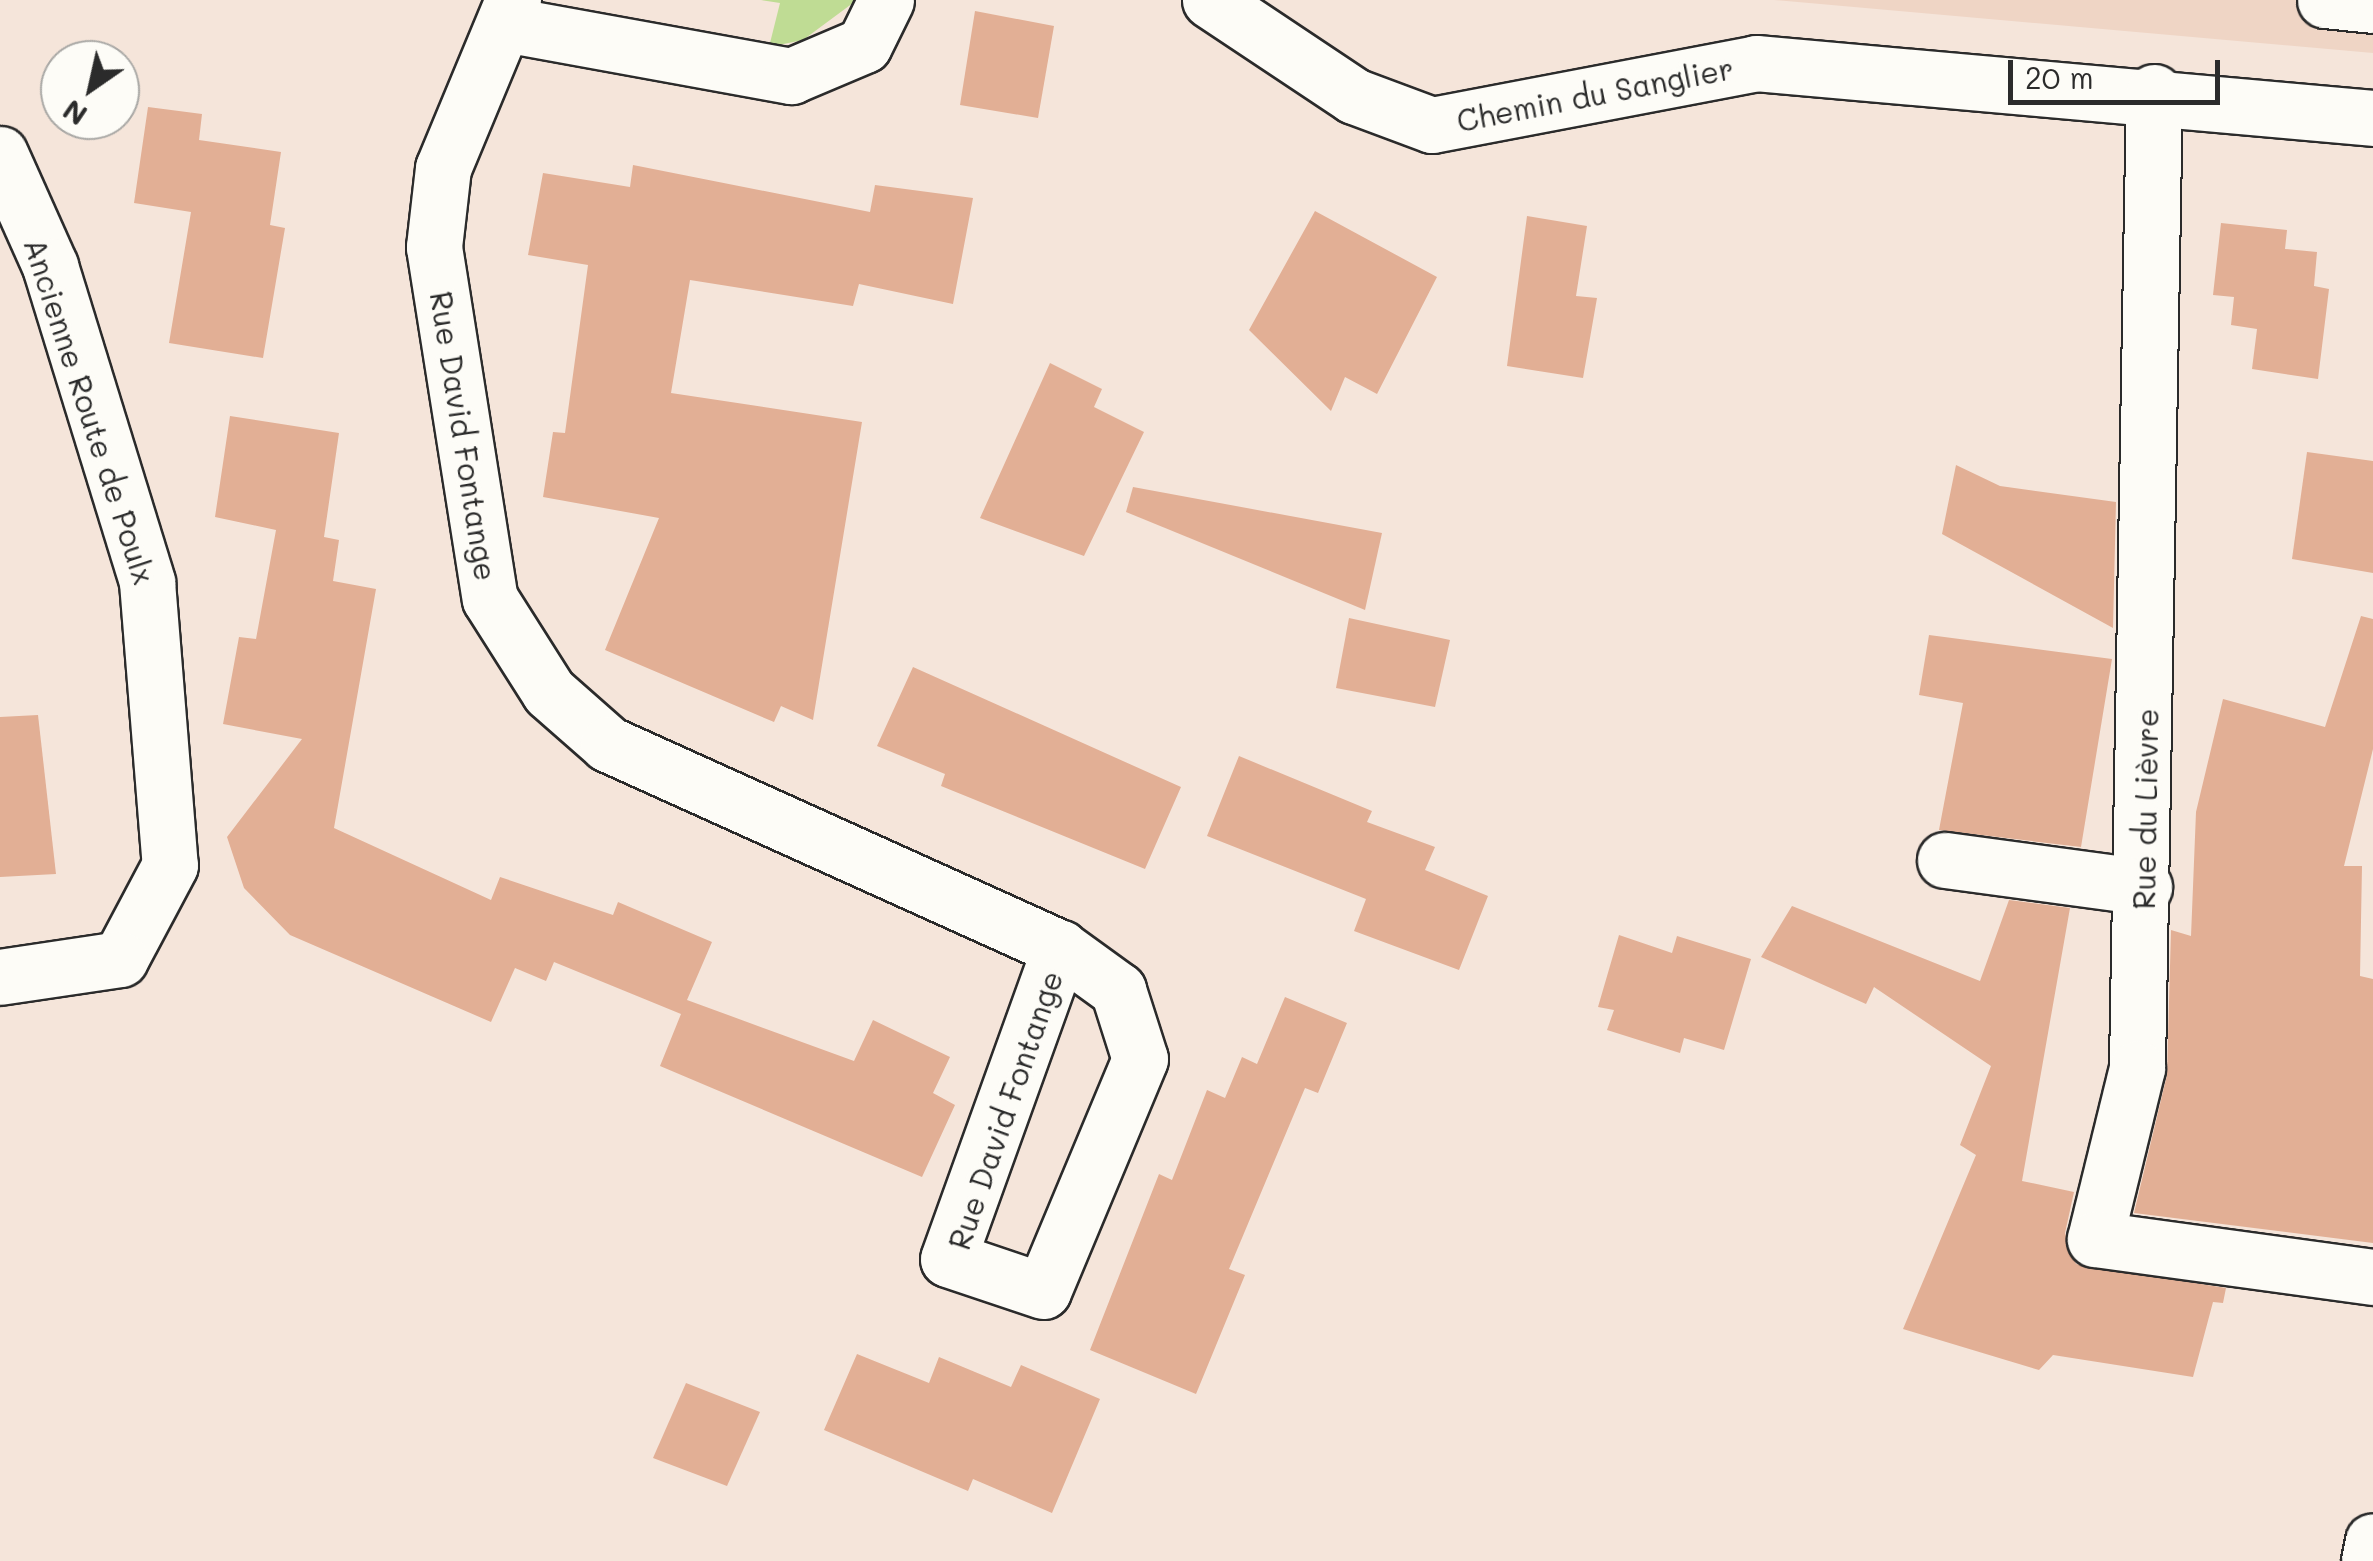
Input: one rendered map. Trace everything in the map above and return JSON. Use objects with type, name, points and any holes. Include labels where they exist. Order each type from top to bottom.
[{"type":"street","name":"Rue David Fontange","points":[[886,0],[864,45],[791,76],[511,12],[443,168],[434,247],[490,599],[549,692],[608,744],[1060,948],[1118,990],[1140,1059],[1043,1291],[948,1259],[1060,948]]},
{"type":"street","name":"Chemin du Sanglier","points":[[1210,0],[1354,96],[1432,124],[1756,64],[2154,92],[2373,118]]},
{"type":"street","points":[[2326,0],[2373,4]]},
{"type":"street","name":"Rue du Lièvre","points":[[2154,92],[2144,887],[2137,1068],[2094,1239],[2373,1277]]},
{"type":"street","name":"Ancienne Route de Poulx","points":[[0,154],[50,266],[147,582],[170,865],[120,959],[0,977]]},
{"type":"street","points":[[1946,860],[2144,887]]},
{"type":"street","points":[[2369,1561],[2373,1542]]},
{"type":"shaded area","points":[[1774,0],[2373,0],[2373,53]]},
{"type":"green space","points":[[761,0],[857,0],[803,40],[769,47],[780,3]]},
{"type":"building","points":[[975,11],[1054,26],[1038,118],[960,105]]},
{"type":"building","points":[[148,107],[202,114],[199,140],[281,152],[270,225],[285,228],[263,358],[169,343],[191,212],[134,203]]},
{"type":"building","points":[[633,165],[870,212],[875,185],[973,198],[953,304],[859,284],[853,306],[690,280],[671,393],[862,422],[813,720],[781,706],[774,722],[605,650],[659,518],[543,497],[553,432],[565,433],[588,265],[528,255],[543,173],[630,187]]},
{"type":"building","points":[[1315,211],[1437,277],[1377,394],[1345,377],[1331,411],[1249,330]]},
{"type":"building","points":[[1527,216],[1587,226],[1576,296],[1597,298],[1583,378],[1507,366]]},
{"type":"building","points":[[2221,223],[2287,230],[2285,249],[2317,252],[2314,286],[2329,289],[2318,379],[2252,369],[2257,329],[2231,325],[2234,297],[2213,295]]},
{"type":"building","points":[[1050,363],[1102,389],[1094,407],[1144,432],[1084,556],[980,518]]},
{"type":"building","points":[[230,416],[339,433],[324,537],[339,540],[333,581],[376,589],[334,828],[491,900],[500,877],[613,915],[618,902],[712,942],[687,1000],[854,1061],[873,1020],[950,1057],[933,1093],[955,1105],[922,1177],[660,1066],[681,1014],[554,962],[546,981],[515,968],[491,1022],[290,935],[244,888],[227,837],[302,739],[223,724],[239,637],[256,639],[276,530],[215,517]]},
{"type":"building","points":[[2307,452],[2373,461],[2373,573],[2292,559]]},
{"type":"building","points":[[1956,465],[2000,486],[2116,502],[2113,628],[1942,534]]},
{"type":"building","points":[[1133,487],[1382,533],[1365,610],[1126,512]]},
{"type":"building","points":[[2361,616],[2373,619],[2373,749],[2344,866],[2362,866],[2360,976],[2373,979],[2373,1243],[2134,1213],[2167,1075],[2171,930],[2191,936],[2196,812],[2223,699],[2325,727]]},
{"type":"building","points":[[1349,618],[1450,640],[1435,707],[1336,688]]},
{"type":"building","points":[[1929,635],[2112,659],[2081,847],[1939,830],[1963,703],[1919,695]]},
{"type":"building","points":[[913,667],[1181,787],[1145,869],[941,786],[945,774],[877,746]]},
{"type":"building","points":[[38,715],[56,874],[0,877],[0,717]]},
{"type":"building","points":[[1239,756],[1372,811],[1367,822],[1435,847],[1425,870],[1488,896],[1459,970],[1354,931],[1366,899],[1207,836]]},
{"type":"building","points":[[2009,900],[2070,908],[2022,1181],[2074,1192],[2065,1233],[2076,1264],[2226,1288],[2223,1303],[2213,1302],[2193,1377],[2053,1355],[2039,1370],[1903,1329],[1976,1155],[1960,1145],[1991,1066],[1874,987],[1866,1004],[1761,957],[1792,906],[1980,981]]},
{"type":"building","points":[[1619,935],[1672,953],[1677,936],[1751,959],[1724,1050],[1684,1038],[1680,1053],[1607,1030],[1614,1010],[1598,1007]]},
{"type":"building","points":[[1285,997],[1347,1023],[1318,1093],[1305,1088],[1229,1269],[1245,1275],[1196,1394],[1090,1350],[1159,1174],[1172,1180],[1207,1090],[1225,1098],[1242,1057],[1257,1064]]},
{"type":"building","points":[[857,1354],[929,1383],[939,1357],[1011,1387],[1021,1365],[1100,1399],[1052,1513],[973,1479],[968,1491],[824,1430]]},
{"type":"building","points":[[686,1383],[760,1412],[727,1486],[653,1458]]}]
